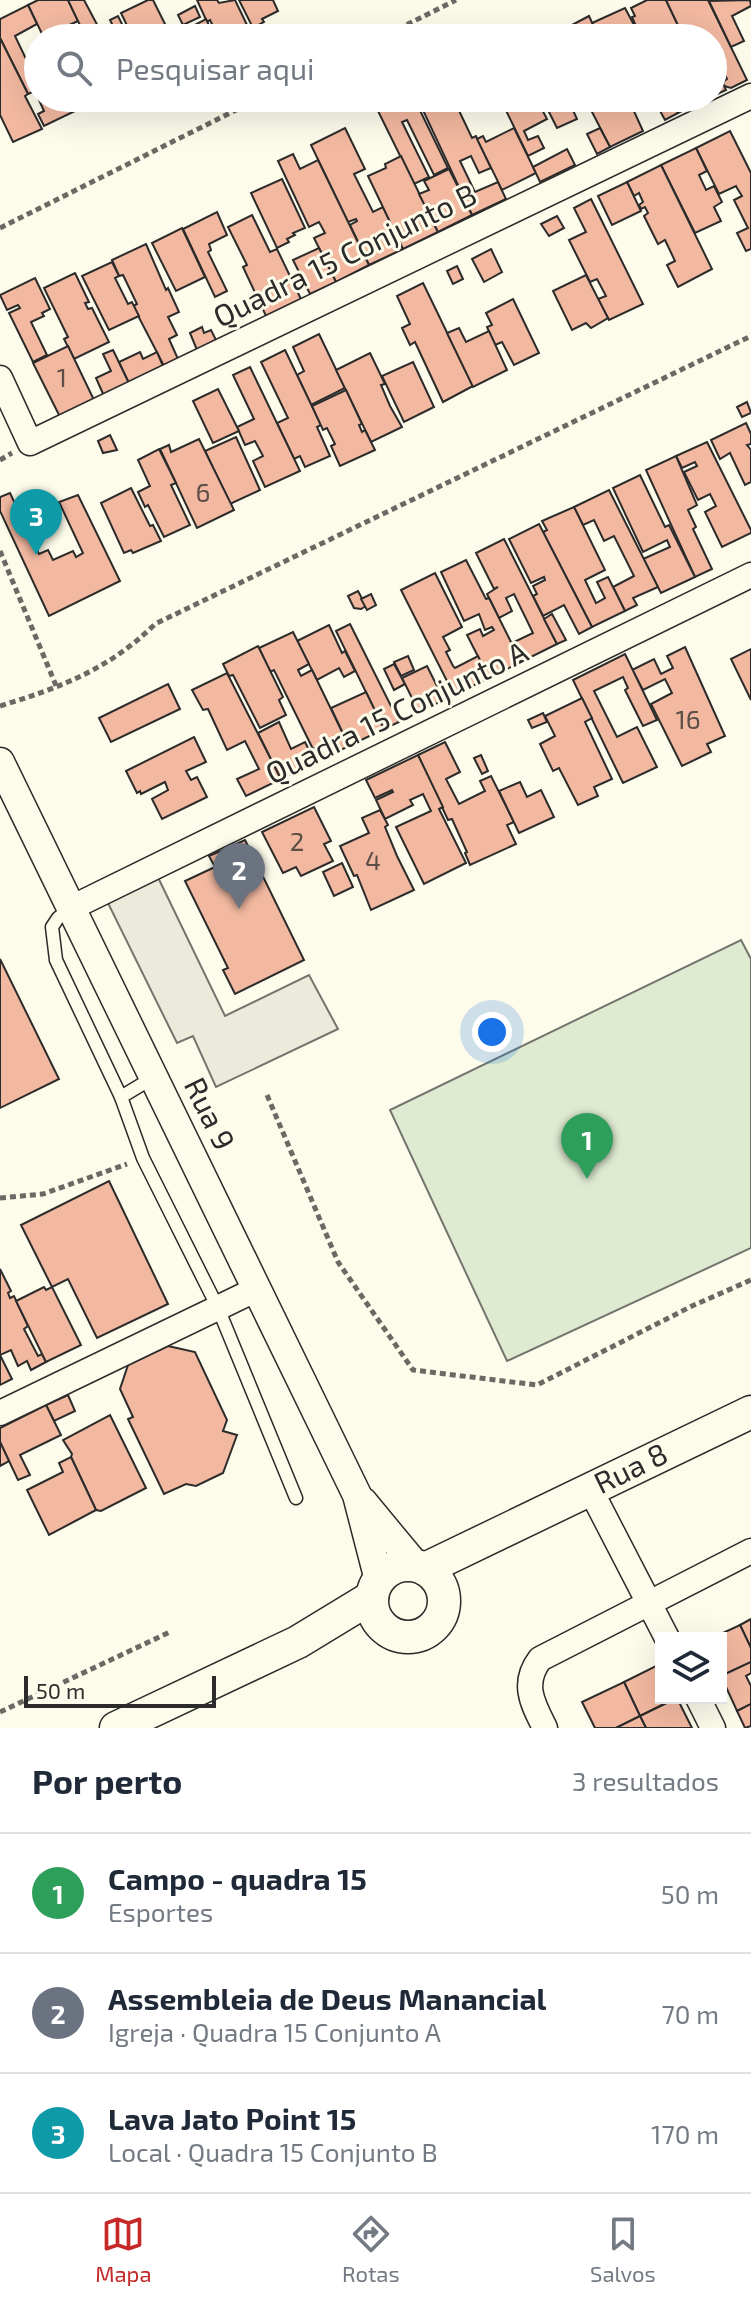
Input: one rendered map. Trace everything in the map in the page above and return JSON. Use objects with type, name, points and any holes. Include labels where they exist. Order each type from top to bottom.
[{"type":"main road","name":"Rua 8","points":[[421,1567],[751,1412]]},
{"type":"main road","name":"Rua 8","points":[[445,1598],[511,1527]]},
{"type":"main road","points":[[116,1728],[378,1601],[395,1567],[421,1567],[435,1576],[445,1598],[442,1616],[429,1631],[410,1637],[399,1636],[378,1601]]},
{"type":"street","name":"Quadra 15 Conjunto B","points":[[727,108],[751,96]]},
{"type":"street","name":"Quadra 15 Conjunto B","points":[[0,378],[30,443],[718,112]]},
{"type":"street","name":"Quadra 15 Conjunto A","points":[[71,908],[751,575]]},
{"type":"street","name":"Rua 9","points":[[0,762],[357,1495]]},
{"type":"street","points":[[0,1413],[257,1289]]},
{"type":"street","points":[[590,1489],[664,1632]]},
{"type":"street","points":[[357,1495],[421,1567]]},
{"type":"street","points":[[357,1495],[378,1601]]},
{"type":"street","points":[[545,1728],[529,1692],[533,1668],[540,1659],[751,1551]]},
{"type":"street","points":[[701,1704],[713,1728]]},
{"type":"lane","points":[[71,908],[52,927],[56,960],[121,1097],[143,1158],[218,1308],[296,1498]]},
{"type":"lane","points":[[121,1097],[154,1077]]},
{"type":"path","points":[[408,24],[456,0]]},
{"type":"path","points":[[0,228],[232,112]]},
{"type":"path","points":[[0,706],[57,688],[130,649],[155,624],[751,336]]},
{"type":"path","points":[[0,551],[57,688]]},
{"type":"path","points":[[267,1095],[338,1262],[413,1370],[537,1385],[692,1306],[751,1280]]},
{"type":"path","points":[[0,1198],[43,1194],[143,1158]]},
{"type":"path","points":[[0,1712],[170,1632]]},
{"type":"green space","points":[[741,940],[751,959],[751,1248],[507,1361],[390,1110]]},
{"type":"shaded area","points":[[153,867],[225,1016],[309,975],[338,1029],[216,1087],[193,1036],[177,1043],[103,893]]},
{"type":"building","points":[[38,0],[68,0],[78,21],[72,24],[37,24],[28,5]]},
{"type":"building","points":[[68,0],[84,0],[97,24],[79,24]]},
{"type":"building","points":[[153,0],[165,24],[126,24],[121,13]]},
{"type":"building","points":[[197,0],[217,0],[219,3],[235,0],[247,24],[212,24],[210,20],[207,22]]},
{"type":"building","points":[[239,0],[273,0],[278,11],[262,19],[264,22],[260,24],[251,24]]},
{"type":"building","points":[[647,0],[666,0],[677,24],[635,24],[631,8]]},
{"type":"building","points":[[666,0],[708,0],[720,24],[677,24]]},
{"type":"building","points":[[750,0],[751,6],[732,16],[744,41],[731,47],[727,39],[727,24],[720,24],[709,1]]},
{"type":"building","points":[[28,5],[37,24],[24,24],[24,31],[15,36],[24,55],[24,86],[0,38],[0,19]]},
{"type":"building","points":[[195,6],[200,17],[182,24],[178,15]]},
{"type":"building","points":[[625,8],[634,24],[593,24]]},
{"type":"building","points":[[118,16],[122,24],[112,24],[110,20]]},
{"type":"building","points":[[589,16],[593,24],[574,24]]},
{"type":"building","points":[[0,38],[24,86],[24,112],[33,112],[42,129],[13,142],[0,115]]},
{"type":"building","points":[[727,39],[747,80],[727,87]]},
{"type":"building","points":[[42,112],[73,112],[44,126],[38,114]]},
{"type":"building","points":[[378,112],[421,112],[448,168],[434,175],[407,120],[402,122],[429,177],[414,184]]},
{"type":"building","points":[[424,112],[460,112],[472,138],[476,136],[491,168],[479,173],[471,156],[460,161],[475,192],[498,182],[506,199],[472,215]]},
{"type":"building","points":[[507,112],[543,112],[547,119],[524,131],[528,140],[538,136],[544,148],[528,156]]},
{"type":"building","points":[[549,112],[574,112],[577,119],[557,128]]},
{"type":"building","points":[[592,112],[634,112],[643,131],[610,147]]},
{"type":"building","points":[[661,112],[678,112],[678,113],[665,120]]},
{"type":"building","points":[[345,128],[365,169],[354,174],[373,212],[383,207],[403,249],[369,265],[350,225],[357,221],[348,222],[311,145]]},
{"type":"building","points":[[514,128],[536,173],[502,190],[477,139],[483,136],[486,142]]},
{"type":"building","points":[[600,128],[610,147],[597,154],[587,134]]},
{"type":"building","points":[[730,131],[751,173],[751,249],[746,251],[737,233],[748,228],[734,200],[742,196],[736,186],[719,194],[696,148]]},
{"type":"building","points":[[696,148],[707,171],[699,175],[706,190],[714,186],[722,202],[714,207],[721,221],[695,233],[661,165]]},
{"type":"building","points":[[567,149],[575,165],[540,182],[533,167]]},
{"type":"building","points":[[293,154],[300,169],[318,160],[369,265],[336,282],[314,238],[325,233],[319,222],[309,227],[278,161]]},
{"type":"building","points":[[401,156],[438,232],[403,249],[368,176],[386,168],[385,164]]},
{"type":"building","points":[[661,165],[712,269],[678,287],[667,265],[675,261],[665,240],[658,244],[644,216],[648,213],[645,207],[641,209],[639,205],[643,202],[639,193],[634,196],[627,182]]},
{"type":"building","points":[[449,169],[472,215],[438,232],[419,194],[429,190],[424,181]]},
{"type":"building","points":[[282,179],[305,228],[293,233],[295,235],[287,239],[289,242],[277,248],[251,193]]},
{"type":"building","points":[[627,182],[641,211],[612,225],[598,196]]},
{"type":"building","points":[[591,199],[643,304],[609,320],[598,299],[606,296],[597,279],[590,282],[569,240],[586,232],[574,208]]},
{"type":"building","points":[[217,212],[227,235],[209,244],[211,250],[208,252],[227,291],[215,297],[183,229]]},
{"type":"building","points":[[252,215],[270,252],[277,249],[301,299],[266,316],[243,267],[247,265],[228,227]]},
{"type":"building","points":[[557,216],[564,228],[549,236],[541,224]]},
{"type":"building","points":[[182,228],[205,277],[176,291],[152,243]]},
{"type":"building","points":[[146,244],[179,312],[168,317],[177,335],[169,339],[178,359],[164,366],[133,306],[137,304],[123,275],[119,276],[112,260]]},
{"type":"building","points":[[319,248],[336,282],[310,294],[293,260]]},
{"type":"building","points":[[491,249],[502,272],[484,282],[472,259]]},
{"type":"building","points":[[112,262],[119,276],[115,278],[128,304],[132,302],[139,316],[109,330],[82,276]]},
{"type":"building","points":[[457,266],[463,279],[453,284],[447,271]]},
{"type":"building","points":[[75,273],[89,302],[85,303],[88,309],[92,308],[109,342],[74,359],[64,339],[68,337],[44,288]]},
{"type":"building","points":[[586,275],[608,318],[591,328],[586,323],[572,330],[553,291]]},
{"type":"building","points":[[35,278],[50,309],[31,322],[47,355],[33,362],[9,313],[20,308],[18,305],[7,310],[0,295]]},
{"type":"building","points":[[423,283],[473,386],[443,402],[415,342],[410,345],[402,328],[410,324],[397,296]]},
{"type":"building","points":[[513,299],[539,353],[514,365],[502,342],[495,345],[487,327],[492,325],[486,313]]},
{"type":"building","points":[[202,327],[204,333],[211,330],[216,340],[197,350],[190,333]]},
{"type":"building","points":[[459,328],[466,342],[489,331],[507,370],[473,387],[447,333]]},
{"type":"building","points":[[319,334],[345,388],[311,405],[297,375],[304,371],[293,347]]},
{"type":"building","points":[[68,346],[94,400],[60,417],[33,363]]},
{"type":"building","points":[[113,350],[129,383],[104,396],[96,378],[111,371],[103,354]]},
{"type":"building","points":[[285,350],[321,425],[317,427],[330,456],[305,467],[300,456],[294,459],[277,423],[288,418],[261,362]]},
{"type":"building","points":[[140,352],[143,359],[157,352],[163,366],[129,383],[119,362]]},
{"type":"building","points":[[370,353],[385,384],[381,385],[390,406],[402,427],[371,442],[336,370]]},
{"type":"building","points":[[413,362],[434,407],[404,422],[382,376]]},
{"type":"building","points":[[250,367],[300,471],[265,487],[253,461],[263,456],[255,441],[245,445],[237,427],[254,419],[233,375]]},
{"type":"building","points":[[218,389],[239,431],[213,443],[193,401]]},
{"type":"building","points":[[346,390],[362,424],[359,425],[362,432],[365,430],[375,450],[340,466],[331,446],[335,444],[327,428],[323,430],[312,406]]},
{"type":"building","points":[[747,402],[751,413],[742,417],[737,407]]},
{"type":"building","points":[[746,423],[751,434],[751,444],[747,445],[751,450],[751,482],[745,485],[730,453],[720,459],[711,440]]},
{"type":"building","points":[[110,435],[117,450],[103,453],[98,441]]},
{"type":"building","points":[[236,437],[260,490],[230,504],[205,451]]},
{"type":"building","points":[[199,439],[234,510],[197,528],[160,449],[169,445],[171,452]]},
{"type":"building","points":[[707,442],[751,530],[751,533],[722,547],[705,512],[716,506],[710,494],[698,500],[684,472],[697,466],[695,462],[682,468],[676,456]]},
{"type":"building","points":[[159,449],[176,483],[171,485],[190,525],[164,537],[138,492],[150,486],[138,460]]},
{"type":"building","points":[[676,456],[697,505],[688,510],[696,527],[693,529],[712,569],[695,577],[646,470]]},
{"type":"building","points":[[640,475],[665,527],[669,525],[695,577],[661,593],[643,559],[670,547],[667,540],[643,552],[613,488]]},
{"type":"building","points":[[131,488],[161,541],[133,553],[131,550],[124,553],[101,503]]},
{"type":"building","points":[[609,490],[658,587],[633,598],[637,605],[625,611],[613,587],[634,576],[614,536],[604,541],[594,520],[583,525],[574,507]]},
{"type":"building","points":[[10,493],[39,554],[48,550],[53,560],[73,551],[76,557],[83,553],[59,502],[78,495],[120,581],[49,616],[0,511],[0,497]]},
{"type":"building","points":[[574,507],[605,570],[585,580],[596,603],[605,598],[597,582],[608,577],[625,611],[592,627],[543,532],[547,530],[542,521]]},
{"type":"building","points":[[539,524],[592,627],[579,634],[564,605],[543,616],[533,596],[537,594],[533,586],[545,580],[544,577],[531,583],[509,539]]},
{"type":"building","points":[[504,539],[557,644],[521,662],[512,643],[533,633],[514,594],[506,598],[512,611],[499,618],[487,594],[498,587],[494,589],[476,553]]},
{"type":"building","points":[[466,560],[521,662],[489,678],[467,635],[480,629],[483,636],[494,630],[492,627],[485,630],[479,614],[464,621],[441,572]]},
{"type":"building","points":[[435,573],[462,627],[443,637],[453,666],[455,668],[478,656],[489,678],[454,695],[401,590]]},
{"type":"building","points":[[358,591],[366,606],[361,609],[354,608],[348,596]]},
{"type":"building","points":[[371,594],[376,605],[367,610],[361,599]]},
{"type":"building","points":[[552,614],[566,640],[557,644],[544,619]]},
{"type":"building","points":[[350,624],[399,722],[384,729],[336,631]]},
{"type":"building","points":[[329,625],[342,653],[345,651],[355,671],[344,677],[339,668],[317,680],[297,641]]},
{"type":"building","points":[[293,632],[309,664],[298,670],[301,676],[312,670],[349,746],[337,752],[331,739],[313,749],[274,670],[270,672],[259,648]]},
{"type":"building","points":[[258,646],[283,697],[279,700],[286,715],[260,728],[233,675],[229,676],[223,664]]},
{"type":"building","points":[[685,647],[725,736],[707,744],[711,752],[682,766],[651,704],[672,693],[665,679],[643,690],[632,670],[654,659],[661,674],[673,668],[667,656]]},
{"type":"building","points":[[751,649],[751,700],[731,659]]},
{"type":"building","points":[[625,654],[657,720],[643,726],[625,690],[628,688],[623,677],[594,691],[617,737],[637,727],[657,767],[623,783],[573,680]]},
{"type":"building","points":[[408,656],[414,670],[401,676],[394,662]]},
{"type":"building","points":[[394,664],[405,684],[394,690],[384,669]]},
{"type":"building","points":[[427,666],[444,700],[419,712],[402,678]]},
{"type":"building","points":[[227,673],[281,779],[246,796],[237,779],[259,769],[245,741],[227,750],[208,709],[203,710],[192,690]]},
{"type":"building","points":[[168,684],[180,709],[111,742],[99,718]]},
{"type":"building","points":[[366,692],[384,729],[349,746],[331,708]]},
{"type":"building","points":[[582,698],[592,718],[585,722],[612,779],[594,787],[598,796],[578,805],[559,768],[553,771],[540,744],[555,736],[545,716]]},
{"type":"building","points":[[543,713],[547,722],[532,728],[528,720]]},
{"type":"building","points":[[279,722],[291,749],[305,742],[315,762],[281,779],[258,733]]},
{"type":"building","points":[[194,737],[206,762],[186,771],[191,780],[197,777],[207,797],[162,819],[152,799],[168,790],[165,782],[137,793],[126,771]]},
{"type":"building","points":[[445,742],[460,772],[446,779],[459,804],[485,791],[480,781],[491,776],[514,822],[507,825],[516,844],[470,865],[452,819],[448,820],[418,755]]},
{"type":"building","points":[[418,755],[443,807],[439,809],[466,863],[424,884],[396,827],[431,811],[423,794],[410,800],[413,805],[385,819],[376,800],[393,792],[375,798],[366,780]]},
{"type":"building","points":[[481,755],[488,771],[482,774],[474,758]]},
{"type":"building","points":[[520,782],[527,797],[541,790],[554,817],[519,833],[499,791]]},
{"type":"building","points":[[314,807],[331,841],[324,844],[333,861],[301,876],[296,867],[283,873],[262,832]]},
{"type":"building","points":[[380,810],[414,890],[371,910],[357,875],[354,876],[340,846],[369,833],[362,818]]},
{"type":"building","points":[[245,840],[304,960],[235,994],[223,970],[228,968],[185,881],[215,867],[209,856]]},
{"type":"building","points":[[342,863],[353,887],[334,896],[323,872]]},
{"type":"building","points":[[0,959],[59,1079],[0,1108]]},
{"type":"building","points":[[109,1181],[168,1304],[97,1338],[68,1279],[52,1287],[21,1225]]},
{"type":"building","points":[[0,1269],[11,1291],[8,1293],[10,1298],[14,1296],[28,1326],[24,1329],[38,1356],[42,1354],[46,1362],[31,1370],[27,1361],[18,1366],[11,1350],[0,1355]]},
{"type":"building","points":[[44,1287],[46,1290],[52,1287],[81,1345],[46,1362],[16,1301]]},
{"type":"building","points":[[168,1346],[195,1352],[227,1420],[223,1431],[237,1435],[223,1473],[196,1486],[186,1484],[164,1494],[128,1419],[133,1417],[120,1389],[128,1365]]},
{"type":"building","points":[[0,1355],[12,1379],[0,1385]]},
{"type":"building","points":[[68,1395],[75,1411],[54,1421],[46,1405]]},
{"type":"building","points":[[46,1405],[61,1435],[20,1455],[30,1475],[18,1480],[0,1442],[0,1428]]},
{"type":"building","points":[[110,1415],[146,1488],[101,1511],[96,1510],[63,1440]]},
{"type":"building","points":[[0,1442],[9,1461],[0,1466]]},
{"type":"building","points":[[71,1457],[96,1510],[49,1535],[27,1490],[63,1472],[59,1463]]},
{"type":"building","points":[[751,1619],[751,1648],[740,1625]]},
{"type":"building","points":[[740,1625],[751,1648],[751,1662],[727,1673],[727,1632]]},
{"type":"building","points":[[751,1662],[751,1673],[746,1676],[751,1686],[751,1704],[737,1711],[727,1689],[727,1673]]},
{"type":"building","points":[[655,1666],[655,1704],[664,1704],[640,1716],[624,1682]]},
{"type":"building","points":[[624,1682],[640,1716],[616,1728],[595,1728],[582,1702]]},
{"type":"building","points":[[665,1704],[680,1704],[692,1728],[646,1728],[640,1716]]},
{"type":"building","points":[[751,1704],[751,1726],[745,1728],[737,1711]]},
{"type":"building","points":[[640,1716],[646,1728],[616,1728]]},
{"type":"place","name":"Lava Jato Point 15","points":[[36,555]]},
{"type":"place","name":"Assembleia de Deus Manancial","points":[[239,909]]},
{"type":"place","name":"Campo - quadra 15","points":[[587,1179]]}]
